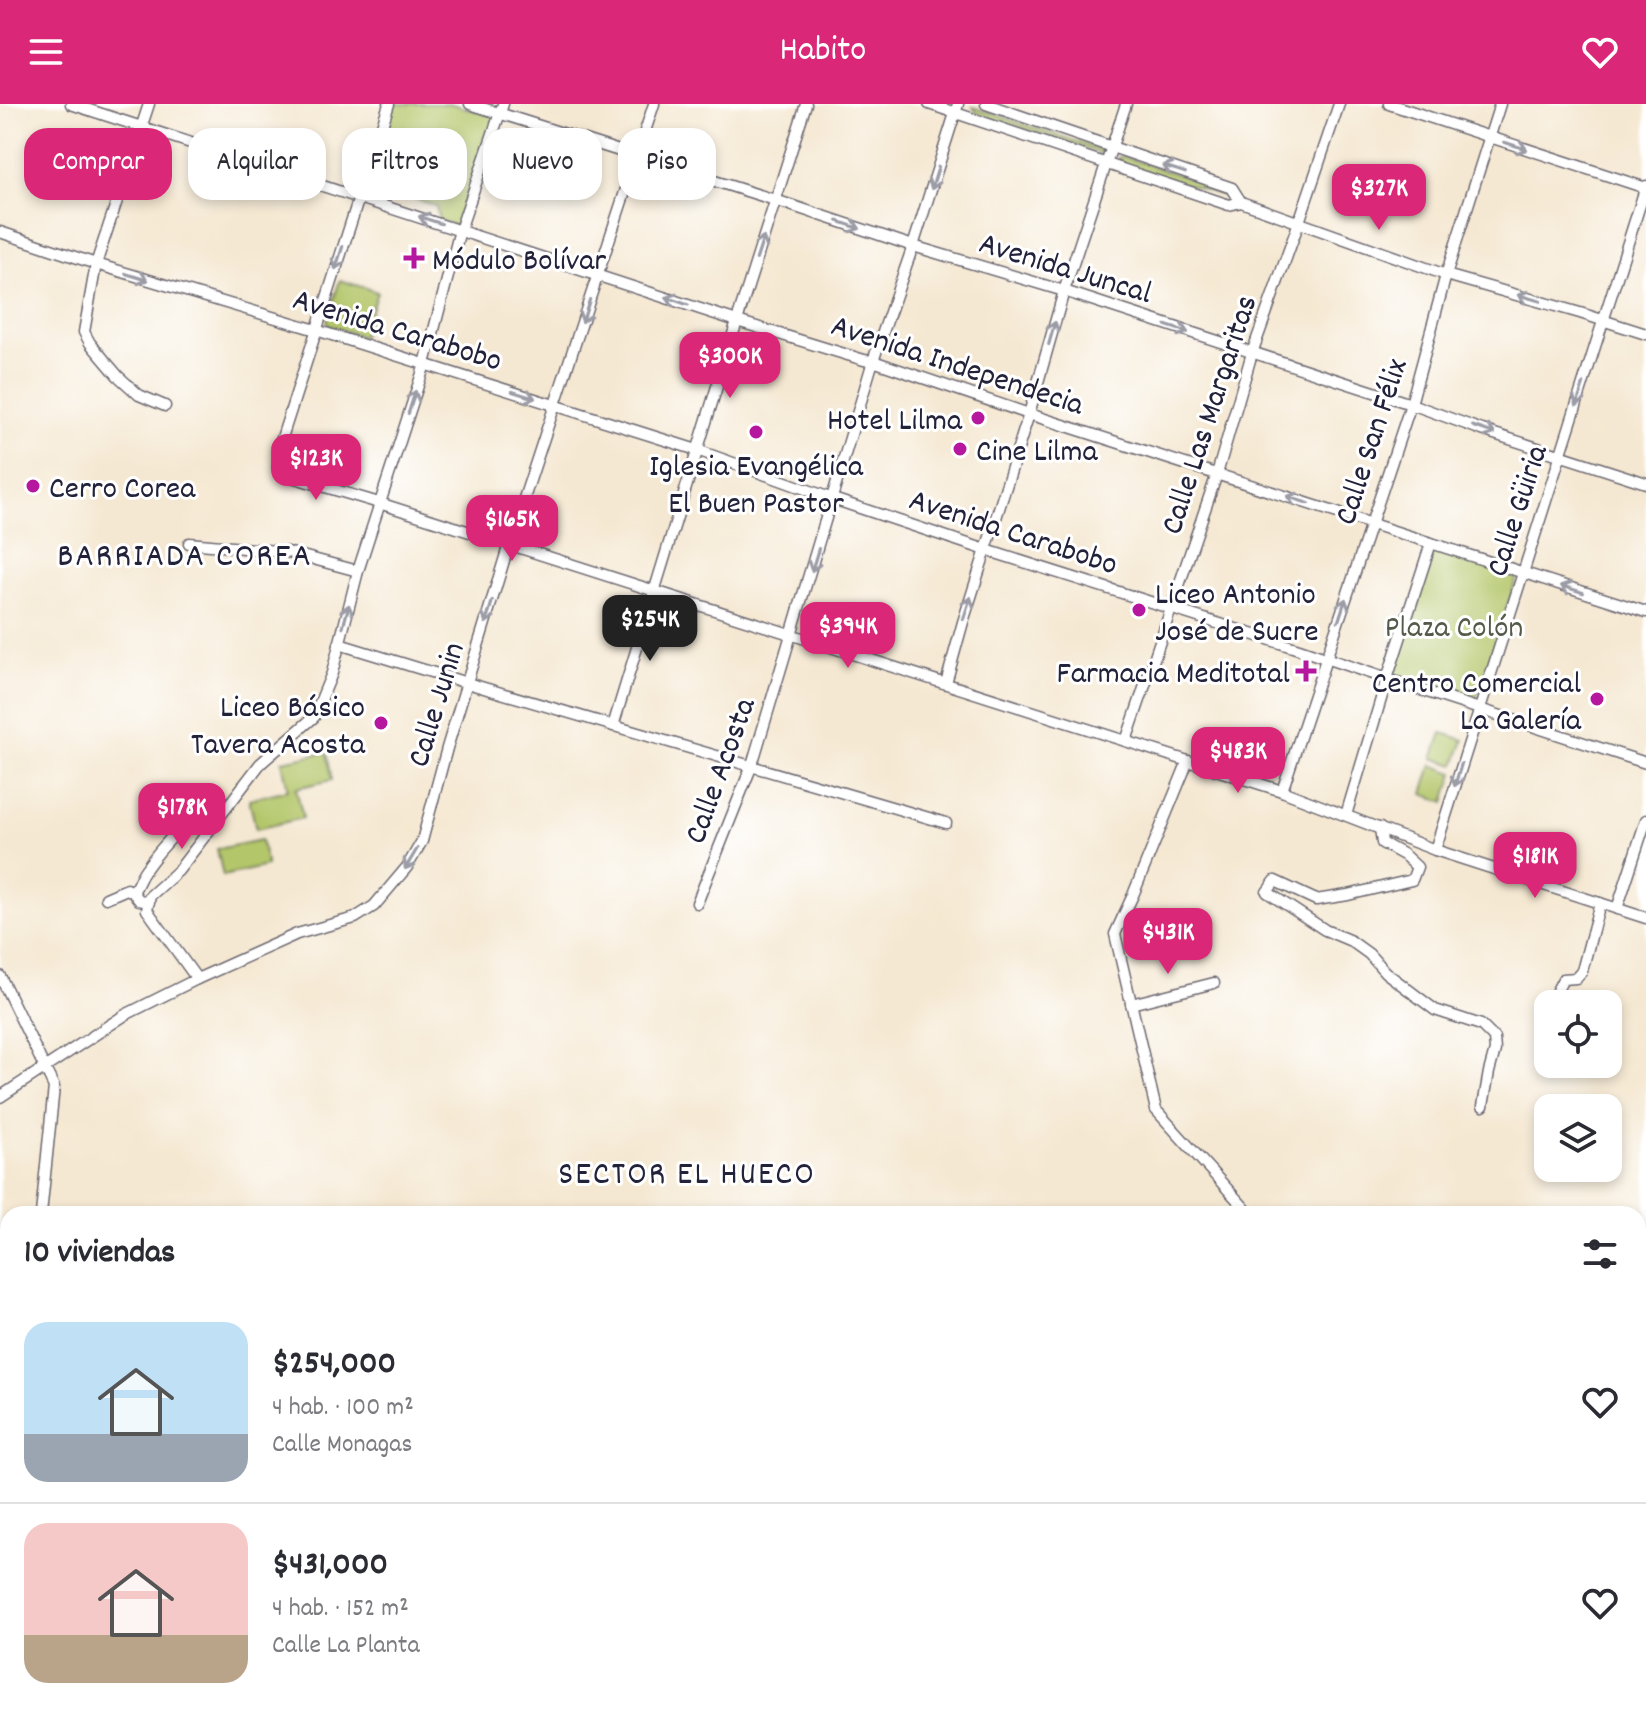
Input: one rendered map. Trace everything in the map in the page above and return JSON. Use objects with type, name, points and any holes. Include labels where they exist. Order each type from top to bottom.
[{"type":"street","name":"Avenida Independecia","points":[[71,104],[342,192]]},
{"type":"street","points":[[149,104],[96,264],[84,332],[118,376],[139,395],[165,406]]},
{"type":"street","points":[[381,128],[389,104]]},
{"type":"street","name":"Avenida Juncal","points":[[470,104],[501,109],[618,151]]},
{"type":"street","name":"Calle Junin","points":[[646,128],[654,104]]},
{"type":"street","points":[[613,726],[806,104]]},
{"type":"street","points":[[929,104],[957,108],[1229,205],[1241,202],[1446,275],[1646,334]]},
{"type":"street","points":[[986,104],[1232,188],[1241,202]]},
{"type":"street","points":[[946,683],[1064,291],[1126,104]]},
{"type":"street","name":"Calle Las Margaritas","points":[[1126,741],[1217,474],[1252,353],[1339,104]]},
{"type":"street","points":[[1389,104],[1646,187]]},
{"type":"street","name":"Calle San Félix","points":[[1282,791],[1411,404],[1446,275],[1500,104]]},
{"type":"street","name":"Calle Acosta","points":[[697,903],[752,765],[873,361],[957,108]]},
{"type":"street","points":[[197,979],[147,910],[150,896],[178,871],[260,764],[314,717],[332,673],[358,571],[425,364],[460,230],[501,109]]},
{"type":"street","name":"Avenida Juncal","points":[[716,182],[1064,291],[1646,483]]},
{"type":"street","name":"Calle Güiria","points":[[1435,850],[1646,187]]},
{"type":"street","points":[[357,200],[280,444],[278,468],[285,475],[1282,791],[1435,850],[1646,918]]},
{"type":"street","name":"Avenida Independecia","points":[[367,200],[1646,612]]},
{"type":"street","name":"Calle Junin","points":[[0,1097],[125,1015],[297,934],[355,918],[374,906],[407,867],[422,841],[509,544],[622,200]]},
{"type":"street","name":"Avenida Carabobo","points":[[0,232],[556,404],[986,550],[1171,607],[1646,763]]},
{"type":"street","points":[[189,543],[287,552],[358,571]]},
{"type":"street","points":[[1346,815],[1431,543]]},
{"type":"street","points":[[339,644],[946,823]]},
{"type":"street","points":[[1188,761],[1115,934],[1156,1110],[1243,1206]]},
{"type":"street","points":[[133,892],[143,873],[184,823],[216,796]]},
{"type":"street","points":[[1617,909],[1646,820]]},
{"type":"street","points":[[1380,828],[1382,843],[1404,855],[1417,867],[1412,880],[1316,900],[1275,881],[1267,892],[1325,930],[1351,941],[1435,1010],[1481,1025],[1494,1038],[1495,1050],[1483,1106]]},
{"type":"street","points":[[106,898],[127,889],[139,900],[149,902]]},
{"type":"street","points":[[1557,990],[1563,979],[1576,978],[1582,971],[1600,903]]},
{"type":"street","points":[[0,976],[54,1087],[42,1206]]},
{"type":"street","points":[[1131,1004],[1214,983]]},
{"type":"green space","points":[[393,104],[452,104],[496,117],[492,128],[483,128],[483,152],[467,194],[467,128],[386,128]]},
{"type":"green space","points":[[973,107],[1099,149],[1104,155],[976,113]]},
{"type":"green space","points":[[1122,156],[1231,192],[1233,199],[1123,164],[1118,160]]},
{"type":"green space","points":[[418,200],[465,200],[455,226],[439,220],[436,206]]},
{"type":"green space","points":[[340,280],[377,292],[362,337],[328,325]]},
{"type":"green space","name":"Plaza Colón","points":[[1434,548],[1517,577],[1475,702],[1392,673]]},
{"type":"green space","points":[[1442,733],[1464,740],[1455,765],[1433,758]]},
{"type":"green space","points":[[327,752],[332,780],[296,788],[303,818],[256,829],[249,799],[288,790],[282,761]]},
{"type":"green space","points":[[1432,765],[1454,773],[1445,802],[1423,794]]},
{"type":"green space","points":[[261,840],[267,866],[223,876],[217,849]]},
{"type":"place","name":"Módulo Bolívar","points":[[414,258]]},
{"type":"place","name":"Hotel Lilma","points":[[978,418]]},
{"type":"place","name":"Iglesia Evangélica El Buen Pastor","points":[[756,432]]},
{"type":"place","name":"Cine Lilma","points":[[960,449]]},
{"type":"place","name":"Cerro Corea","points":[[33,486]]},
{"type":"place","name":"Liceo Antonio José de Sucre","points":[[1139,610]]},
{"type":"place","name":"Farmacia Meditotal","points":[[1306,671]]},
{"type":"place","name":"Centro Comercial La Galería","points":[[1597,699]]},
{"type":"place","name":"Liceo Básico Tavera Acosta","points":[[381,723]]},
{"type":"district","name":"BARRIADA COREA","points":[[185,553]]},
{"type":"district","name":"SECTOR EL HUECO","points":[[687,1171]]}]
